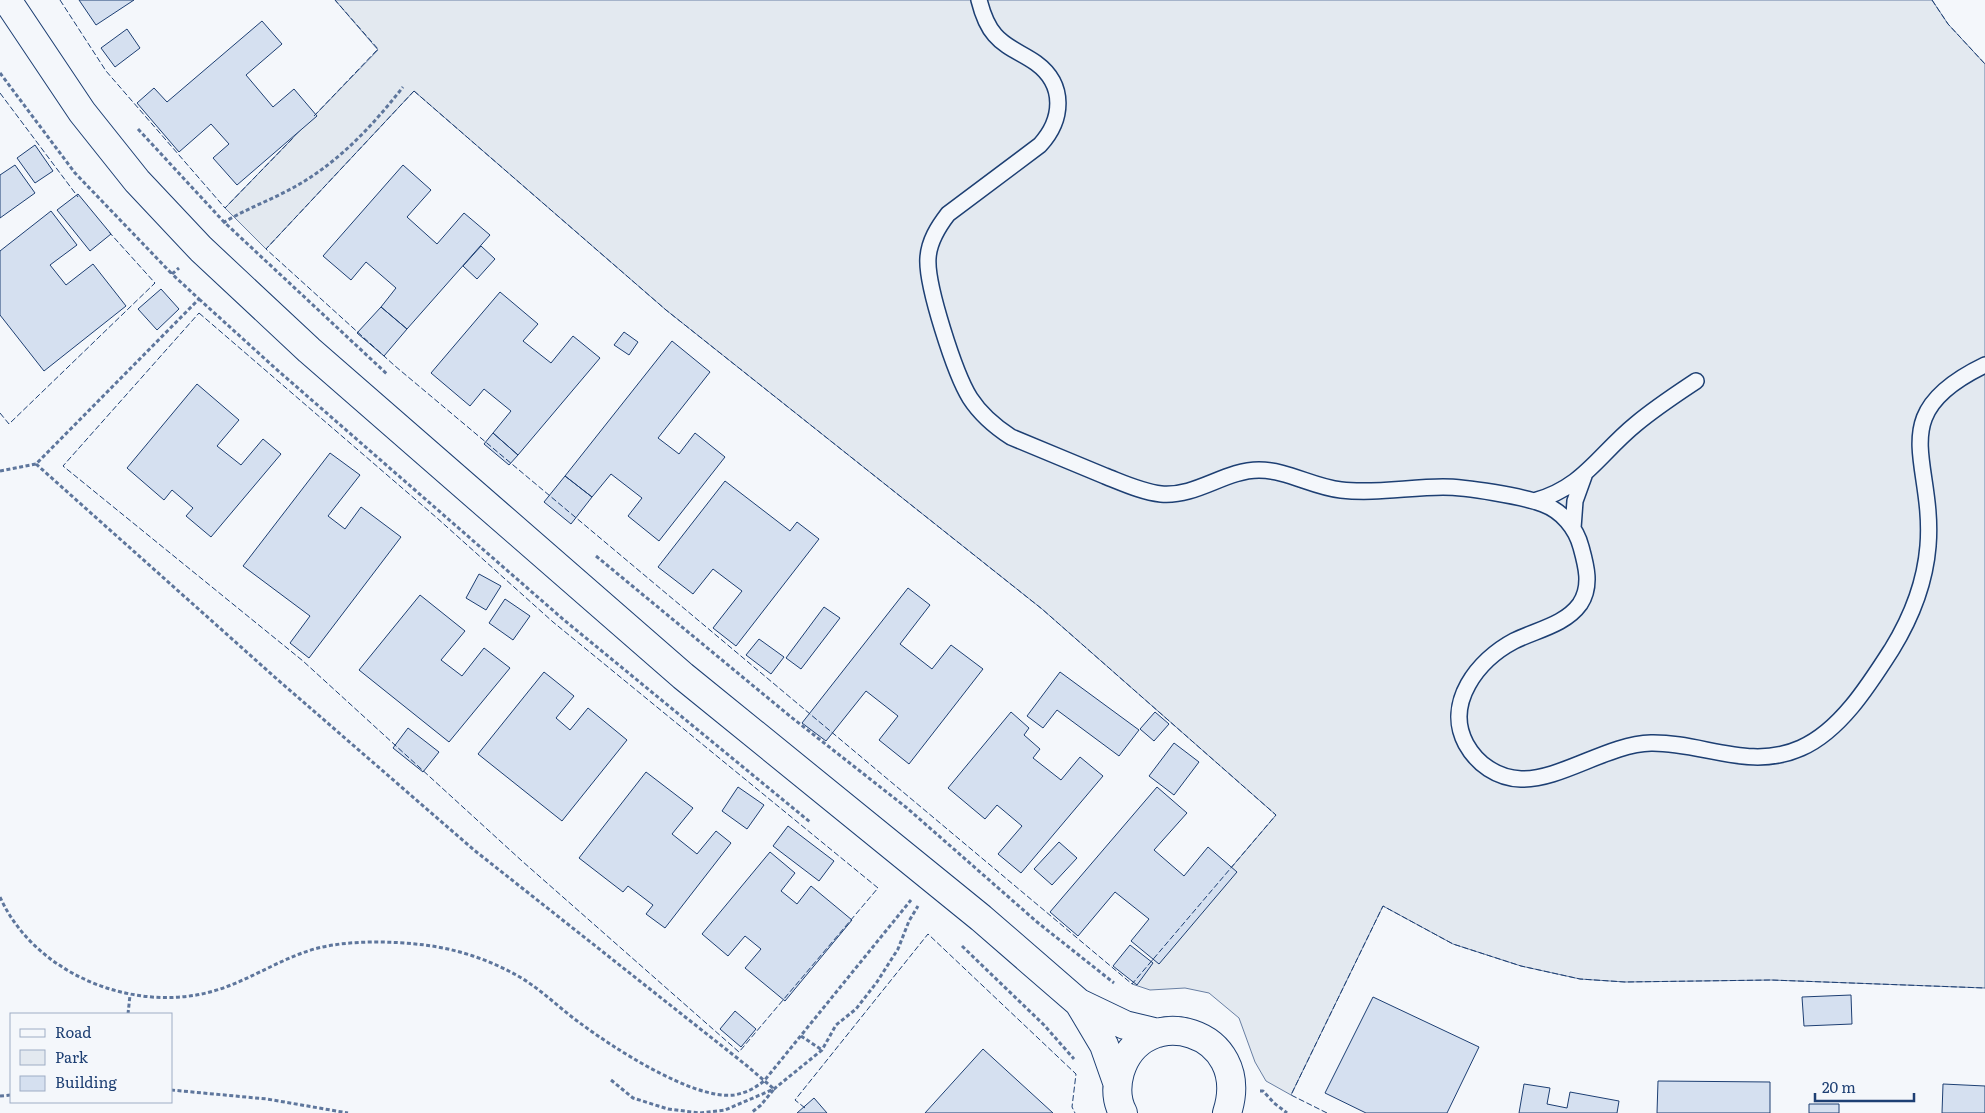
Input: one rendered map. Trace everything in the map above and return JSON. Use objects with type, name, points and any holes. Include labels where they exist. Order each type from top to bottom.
[{"type":"street","points":[[7,0],[82,112],[137,180],[201,249],[316,356],[675,669],[980,918],[1079,1004],[1125,1025],[1158,1033]]},
{"type":"street","points":[[1079,1004],[1104,1045],[1117,1082],[1122,1112]]},
{"type":"street","points":[[1117,1082],[1122,1066],[1131,1052],[1143,1040],[1158,1033],[1175,1031],[1192,1033],[1207,1040],[1220,1052],[1228,1067],[1236,1102]]},
{"type":"lane","points":[[979,0],[986,22],[994,34],[1005,44],[1036,63],[1047,74],[1056,87],[1059,103],[1057,119],[1051,134],[1040,146],[948,214],[938,226],[928,257],[931,289],[953,360],[969,396],[994,426],[1011,437],[1140,490],[1155,494],[1186,492],[1240,473],[1260,470],[1279,473],[1321,487],[1342,490],[1405,490],[1442,487],[1534,501],[1556,511],[1573,528],[1579,540],[1587,580],[1585,594],[1579,606],[1558,622],[1514,642],[1493,656],[1475,674],[1459,703],[1458,720],[1469,750],[1479,762],[1492,771],[1507,777],[1523,779],[1539,777],[1627,746],[1646,743],[1667,744],[1735,756],[1758,758],[1782,755],[1804,747],[1824,734],[1842,717],[1877,672],[1896,643],[1911,612],[1922,580],[1928,544],[1920,442],[1922,424],[1938,394],[1952,382],[1985,365]]},
{"type":"lane","points":[[1534,501],[1561,492],[1584,476],[1636,424],[1696,381]]},
{"type":"lane","points":[[1573,528],[1575,501],[1584,476]]},
{"type":"path","points":[[0,73],[75,173],[172,274]]},
{"type":"path","points":[[132,123],[224,222],[389,376]]},
{"type":"path","points":[[36,464],[278,680],[474,850],[774,1089]]},
{"type":"path","points":[[593,553],[791,717],[907,808],[1037,922],[1094,969],[1122,988]]},
{"type":"path","points":[[0,897],[23,933],[57,963],[104,988],[130,995],[156,998],[184,997],[210,992],[237,984],[294,956],[342,943],[425,945],[459,951],[492,963],[519,976],[614,1047],[650,1067],[705,1092],[732,1095],[753,1089],[764,1081],[912,900],[925,912]]},
{"type":"path","points":[[752,1113],[774,1089],[822,1050],[836,1025],[856,1009],[889,966],[908,921],[918,906]]},
{"type":"path","points":[[962,946],[980,918]]},
{"type":"path","points":[[955,939],[1044,1025],[1079,1064],[1104,1045]]},
{"type":"path","points":[[128,1013],[130,995]]},
{"type":"path","points":[[801,1036],[822,1050]]},
{"type":"path","points":[[611,1080],[633,1098],[668,1109],[700,1113],[725,1110],[774,1089]]},
{"type":"path","points":[[172,1090],[267,1099],[348,1113]]},
{"type":"path","points":[[1236,1102],[1263,1091],[1274,1104],[1287,1113]]},
{"type":"green space","points":[[335,0],[1932,0],[1948,24],[1985,64],[1985,988],[1771,980],[1625,982],[1580,979],[1521,966],[1453,944],[1383,906],[1291,1095],[1266,1081],[1255,1062],[1239,1018],[1209,993],[1185,988],[1150,990],[1132,984],[1276,815],[1042,609],[666,310],[414,91],[266,249],[225,208],[378,50]]},
{"type":"building","points":[[79,0],[134,0],[96,25]]},
{"type":"building","points":[[262,21],[282,44],[246,75],[273,107],[294,89],[317,116],[237,185],[213,158],[229,144],[211,124],[179,152],[137,103],[154,88],[167,102]]},
{"type":"building","points":[[127,29],[140,48],[115,67],[101,48]]},
{"type":"building","points":[[35,145],[53,171],[35,183],[17,158]]},
{"type":"building","points":[[15,165],[35,193],[0,218],[0,175]]},
{"type":"building","points":[[403,165],[431,190],[407,217],[437,244],[464,213],[490,235],[407,329],[381,307],[396,288],[366,262],[351,280],[323,256]]},
{"type":"building","points":[[78,194],[111,234],[90,251],[57,210]]},
{"type":"building","points":[[51,211],[77,245],[50,265],[66,285],[93,264],[126,306],[44,371],[0,315],[0,251]]},
{"type":"building","points":[[481,246],[495,259],[477,279],[463,266]]},
{"type":"building","points":[[161,289],[179,309],[157,330],[138,309]]},
{"type":"building","points":[[500,292],[538,324],[523,341],[551,363],[573,336],[600,358],[518,455],[493,433],[511,411],[484,389],[470,406],[431,373]]},
{"type":"building","points":[[381,307],[407,329],[384,356],[357,333]]},
{"type":"building","points":[[624,332],[638,342],[629,355],[614,345]]},
{"type":"building","points":[[672,341],[710,372],[658,438],[679,454],[695,433],[725,457],[659,541],[628,516],[642,498],[611,474],[592,497],[565,476]]},
{"type":"building","points":[[197,384],[239,420],[217,446],[241,465],[263,439],[281,454],[211,537],[186,516],[193,508],[172,490],[164,500],[127,468]]},
{"type":"building","points":[[493,433],[518,455],[509,465],[484,444]]},
{"type":"building","points":[[330,453],[360,475],[328,516],[345,529],[361,507],[401,537],[309,658],[290,643],[310,616],[243,566]]},
{"type":"building","points":[[565,476],[592,497],[571,524],[544,502]]},
{"type":"building","points":[[725,481],[790,531],[797,522],[819,539],[736,646],[713,628],[742,591],[713,569],[693,594],[658,567]]},
{"type":"building","points":[[479,574],[501,586],[486,610],[466,598]]},
{"type":"building","points":[[908,588],[930,605],[900,644],[932,669],[951,645],[983,669],[909,764],[879,740],[898,716],[866,691],[826,741],[802,723]]},
{"type":"building","points":[[420,595],[465,631],[441,660],[462,676],[484,648],[510,668],[449,742],[359,670]]},
{"type":"building","points":[[505,599],[530,616],[513,640],[489,623]]},
{"type":"building","points":[[824,607],[840,618],[801,669],[786,658]]},
{"type":"building","points":[[759,639],[784,657],[771,674],[746,655]]},
{"type":"building","points":[[544,672],[574,696],[556,718],[570,730],[588,708],[627,740],[562,821],[478,754]]},
{"type":"building","points":[[1060,672],[1139,730],[1119,756],[1057,710],[1043,728],[1027,716]]},
{"type":"building","points":[[1011,712],[1029,728],[1024,735],[1040,749],[1033,758],[1061,780],[1080,757],[1103,776],[1021,873],[998,854],[1022,826],[997,805],[985,819],[948,788]]},
{"type":"building","points":[[1155,712],[1169,724],[1154,741],[1140,729]]},
{"type":"building","points":[[408,728],[439,752],[423,772],[393,748]]},
{"type":"building","points":[[1174,743],[1199,762],[1174,795],[1149,776]]},
{"type":"building","points":[[646,772],[693,808],[672,834],[697,854],[716,831],[731,843],[665,928],[646,914],[653,905],[628,886],[623,892],[579,858]]},
{"type":"building","points":[[738,787],[764,805],[747,829],[722,811]]},
{"type":"building","points":[[1157,787],[1187,813],[1154,850],[1184,876],[1208,847],[1237,872],[1159,964],[1131,941],[1149,919],[1115,892],[1078,936],[1050,912]]},
{"type":"building","points":[[788,826],[834,861],[819,881],[773,846]]},
{"type":"building","points":[[1059,842],[1077,858],[1052,885],[1034,869]]},
{"type":"building","points":[[770,852],[795,873],[781,891],[797,904],[811,886],[852,920],[785,1001],[745,968],[761,949],[745,936],[728,956],[702,934]]},
{"type":"building","points":[[1130,945],[1153,963],[1137,985],[1113,966]]},
{"type":"building","points":[[1851,995],[1852,1024],[1804,1026],[1802,997]]},
{"type":"building","points":[[1373,997],[1479,1047],[1447,1113],[1366,1113],[1325,1093]]},
{"type":"building","points":[[735,1011],[756,1029],[741,1047],[720,1029]]},
{"type":"building","points":[[983,1049],[1053,1113],[925,1113]]},
{"type":"building","points":[[1658,1081],[1770,1082],[1770,1113],[1657,1113]]},
{"type":"building","points":[[1524,1084],[1550,1088],[1547,1104],[1567,1108],[1570,1092],[1619,1101],[1617,1113],[1519,1113]]},
{"type":"building","points":[[1943,1084],[1985,1086],[1985,1113],[1942,1113]]},
{"type":"building","points":[[814,1098],[827,1113],[797,1113]]},
{"type":"building","points":[[1809,1104],[1839,1104],[1839,1113],[1809,1113]]},
{"type":"fence","points":[[60,0],[106,71],[225,208],[294,137]]},
{"type":"fence","points":[[314,116],[378,49],[335,0]]},
{"type":"fence","points":[[1932,0],[1948,24],[1985,64]]},
{"type":"fence","points":[[414,91],[666,310],[1042,609],[1276,815],[1132,984],[395,366],[266,249],[414,91]]},
{"type":"fence","points":[[0,93],[78,197]]},
{"type":"fence","points":[[0,413],[9,424],[155,283],[109,232]]},
{"type":"fence","points":[[199,313],[437,518],[553,622],[878,888],[739,1052],[522,861],[303,661],[63,466],[199,313]]},
{"type":"fence","points":[[1327,1113],[1291,1095],[1383,906],[1453,944],[1521,966],[1580,979],[1625,982],[1771,980],[1985,988]]},
{"type":"fence","points":[[805,1108],[795,1100],[928,934],[1076,1074],[1072,1107],[1075,1113]]}]
